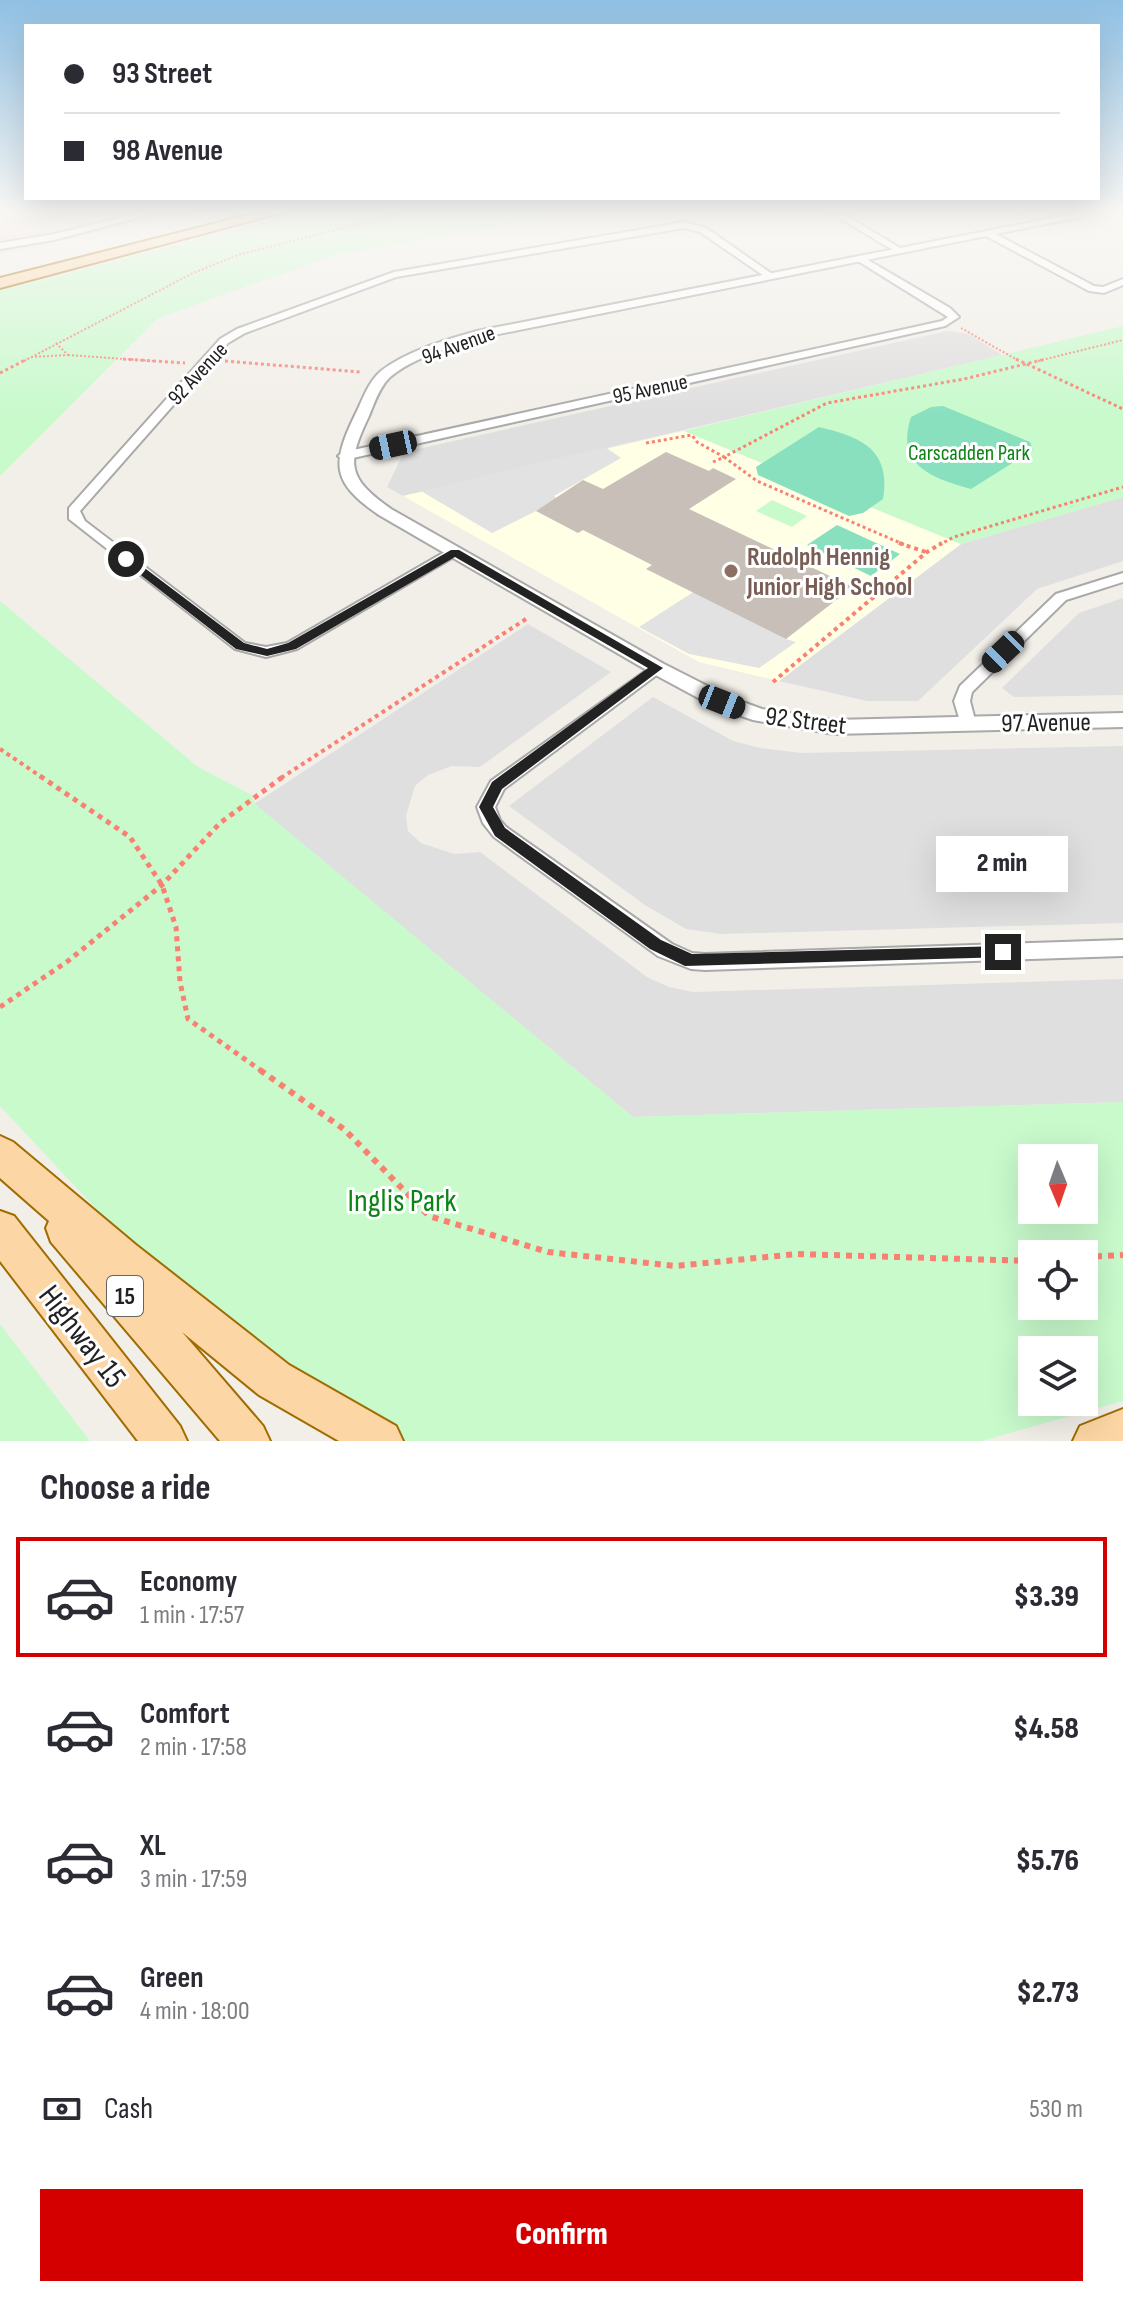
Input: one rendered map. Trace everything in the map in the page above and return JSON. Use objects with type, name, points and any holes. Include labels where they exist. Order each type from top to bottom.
[{"type":"main road","name":"Highway 15","points":[[0,1154],[248,1441]]},
{"type":"main road","points":[[0,1154],[122,1259],[274,1380],[381,1441]]},
{"type":"main road","name":"Highway 15","points":[[0,1230],[165,1441]]},
{"type":"main road","points":[[1095,1441],[1123,1431]]},
{"type":"street","name":"92 Avenue","points":[[377,280],[241,331],[224,341],[74,514],[80,524],[240,646],[267,652],[292,646],[455,552]]},
{"type":"street","name":"94 Avenue","points":[[344,456],[382,377],[450,344],[510,326],[748,280]]},
{"type":"street","points":[[897,280],[947,310],[952,320]]},
{"type":"street","points":[[1079,280],[1098,290],[1123,282]]},
{"type":"street","name":"95 Avenue","points":[[344,456],[952,320]]},
{"type":"street","name":"92 Street","points":[[344,456],[347,476],[361,496],[657,668],[722,702],[781,720],[834,727],[968,724]]},
{"type":"street","points":[[968,724],[962,701],[965,690],[1061,597],[1123,577]]},
{"type":"street","points":[[657,668],[497,785],[486,807],[500,832],[656,945],[677,956],[705,962],[1123,948]]},
{"type":"street","name":"97 Avenue","points":[[968,724],[1123,720]]},
{"type":"path","points":[[0,372],[179,280]]},
{"type":"path","points":[[952,320],[1023,363],[1123,409]]},
{"type":"path","points":[[713,462],[827,403],[964,379],[1123,340]]},
{"type":"path","points":[[56,343],[68,355]]},
{"type":"path","points":[[27,357],[68,355],[204,364],[232,360],[360,372]]},
{"type":"path","points":[[646,443],[692,435],[697,442],[757,481],[894,542],[927,552]]},
{"type":"path","points":[[773,682],[927,552],[954,537],[1123,487]]},
{"type":"path","points":[[0,1007],[68,961],[162,885],[220,823],[263,790],[526,619]]},
{"type":"path","points":[[0,749],[130,837],[162,885],[176,927],[180,982],[188,1019],[345,1130],[429,1216],[548,1252],[675,1266],[797,1254],[1018,1261]]},
{"type":"path","points":[[1098,1256],[1123,1255]]},
{"type":"shaded area","points":[[947,331],[969,334],[1002,355],[403,496],[387,487],[404,452]]},
{"type":"shaded area","name":"Rudolph Hennig Junior High School","points":[[684,431],[961,544],[779,681],[699,662],[403,496]]},
{"type":"shaded area","points":[[605,447],[621,458],[554,496],[557,499],[492,533],[421,491]]},
{"type":"shaded area","points":[[1123,497],[1123,561],[1037,589],[918,701],[867,701],[779,681],[961,544]]},
{"type":"shaded area","points":[[695,591],[796,642],[759,668],[689,654],[639,627]]},
{"type":"shaded area","points":[[1123,598],[1123,695],[1014,697],[1002,688],[1079,613]]},
{"type":"shaded area","points":[[528,624],[611,672],[480,767],[452,766],[428,775],[415,786],[406,816],[408,831],[421,843],[454,854],[480,852],[647,977],[669,987],[693,992],[1123,979],[1123,1102],[633,1117],[254,804]]},
{"type":"shaded area","points":[[653,697],[733,741],[802,753],[1123,746],[1123,923],[721,934],[686,929],[645,905],[509,806]]},
{"type":"green space","points":[[41,280],[265,280],[158,318],[0,476],[0,291]]},
{"type":"green space","name":"Carscadden Park","points":[[1123,326],[1123,497],[961,544],[684,431]]},
{"type":"green space","points":[[943,406],[1030,442],[1033,450],[971,489],[942,480],[920,467],[912,458],[907,433],[911,417],[931,407]]},
{"type":"green space","points":[[819,427],[860,441],[878,457],[884,482],[883,499],[863,513],[849,516],[758,475],[756,467]]},
{"type":"green space","points":[[772,500],[807,516],[792,527],[756,511]]},
{"type":"green space","points":[[837,525],[900,554],[871,576],[807,545]]},
{"type":"green space","name":"Inglis Park","points":[[0,601],[198,767],[252,795],[255,804],[633,1117],[1123,1102],[1123,1401],[1098,1408],[1098,1336],[1018,1336],[1018,1416],[1070,1416],[982,1441],[403,1441],[325,1400],[219,1317],[98,1211],[0,1106]]},
{"type":"green space","points":[[0,1324],[90,1441],[0,1441]]},
{"type":"building","name":"Rudolph Hennig Junior High School","points":[[666,452],[736,479],[689,509],[853,587],[786,639],[646,569],[652,565],[583,530],[578,533],[536,511],[583,480],[603,489]]},
{"type":"place","name":"Rudolph Hennig Junior High School","points":[[731,571]]},
{"type":"route","points":[[126,559],[240,646],[267,652],[292,646],[455,552],[657,668],[497,785],[486,807],[492,823],[500,832],[656,945],[691,961],[1003,952]]}]
